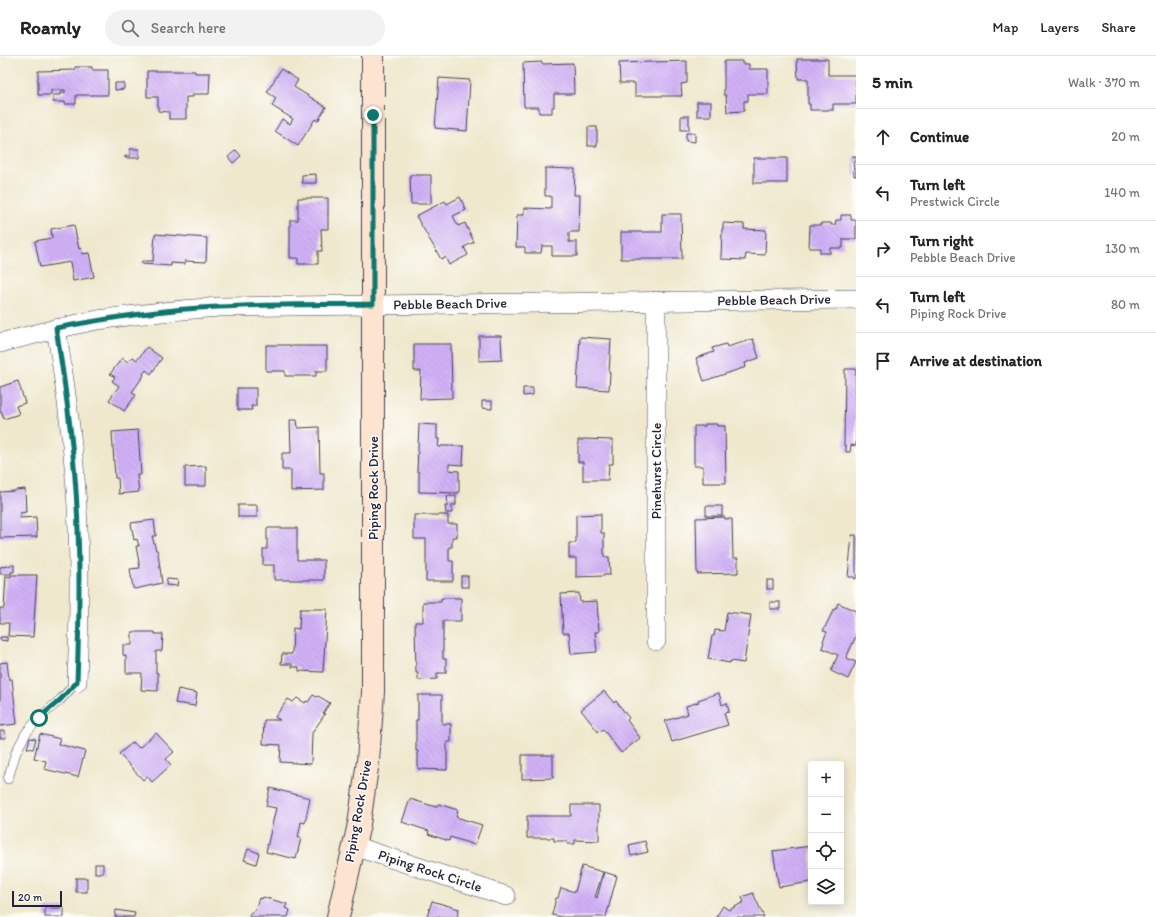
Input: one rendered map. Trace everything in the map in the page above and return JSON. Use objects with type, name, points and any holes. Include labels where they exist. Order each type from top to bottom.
[{"type":"street","name":"Piping Rock Drive","points":[[338,917],[359,824],[368,761],[373,692],[373,56]]},
{"type":"street","name":"Pebble Beach Drive","points":[[0,343],[56,328],[96,320],[157,312],[219,307],[856,299]]},
{"type":"street","name":"Pinehurst Circle","points":[[656,301],[656,641]]},
{"type":"street","points":[[56,328],[64,371],[73,451],[78,530],[80,603],[77,682]]},
{"type":"street","name":"Piping Rock Circle","points":[[354,846],[506,896]]},
{"type":"lane","points":[[8,778],[16,752],[26,733],[39,718],[60,700],[77,682]]},
{"type":"building","points":[[797,59],[828,59],[828,75],[856,75],[856,104],[833,104],[833,110],[810,110],[810,104],[808,104],[808,79],[798,79]]},
{"type":"building","points":[[687,61],[687,83],[681,84],[682,96],[635,96],[635,83],[620,83],[619,63]]},
{"type":"building","points":[[724,61],[742,61],[742,64],[749,64],[749,69],[768,69],[768,94],[748,94],[748,101],[744,101],[744,111],[727,112],[726,95],[724,95]]},
{"type":"building","points":[[542,62],[542,64],[573,63],[574,94],[554,94],[554,107],[552,107],[552,113],[539,113],[539,107],[524,107],[523,63]]},
{"type":"building","points":[[75,67],[92,67],[92,70],[108,70],[108,95],[76,95],[76,104],[65,104],[65,102],[53,102],[53,95],[65,93],[65,90],[51,90],[51,95],[38,95],[38,71],[75,70]]},
{"type":"building","points":[[281,69],[298,80],[294,87],[326,107],[318,121],[315,119],[298,146],[275,131],[282,119],[290,124],[293,119],[272,106],[276,98],[267,92]]},
{"type":"building","points":[[147,71],[195,71],[195,73],[210,73],[209,94],[193,94],[193,97],[186,97],[186,119],[169,119],[169,112],[158,111],[158,97],[147,97]]},
{"type":"building","points":[[439,78],[470,80],[467,131],[435,128]]},
{"type":"building","points":[[115,83],[124,83],[124,89],[115,90]]},
{"type":"building","points":[[697,102],[711,102],[711,116],[697,116]]},
{"type":"building","points":[[681,116],[689,116],[689,130],[681,130]]},
{"type":"building","points":[[588,127],[597,127],[597,146],[588,146]]},
{"type":"building","points":[[686,133],[695,133],[695,142],[686,141]]},
{"type":"building","points":[[130,149],[139,149],[139,158],[125,158],[125,156],[130,156]]},
{"type":"building","points":[[236,150],[241,156],[233,163],[228,157]]},
{"type":"building","points":[[853,156],[856,156],[856,176],[854,176]]},
{"type":"building","points":[[754,158],[787,158],[787,183],[754,183]]},
{"type":"building","points":[[545,168],[575,169],[574,195],[580,195],[579,232],[569,232],[569,242],[577,242],[577,256],[552,256],[552,246],[542,246],[541,253],[525,253],[525,247],[516,247],[517,215],[524,215],[524,208],[551,209],[551,196],[545,196]]},
{"type":"building","points":[[316,174],[316,183],[302,183],[302,175]]},
{"type":"building","points":[[410,175],[431,175],[431,204],[411,204]]},
{"type":"building","points":[[460,197],[466,210],[453,216],[458,226],[465,223],[474,242],[464,247],[468,255],[449,265],[445,257],[441,259],[416,216],[445,201],[447,204]]},
{"type":"building","points":[[298,198],[328,198],[328,229],[321,229],[322,251],[318,251],[318,264],[298,264],[298,258],[290,258],[290,220],[298,220]]},
{"type":"building","points":[[662,214],[681,214],[682,259],[621,259],[621,232],[662,232]]},
{"type":"building","points":[[841,215],[851,215],[851,220],[856,220],[856,239],[843,239],[843,248],[830,248],[830,253],[820,253],[820,248],[809,248],[810,225],[831,223],[831,225],[835,225],[836,220],[841,220]]},
{"type":"building","points":[[723,223],[744,224],[744,229],[766,230],[765,255],[746,254],[745,260],[721,259]]},
{"type":"building","points":[[74,225],[79,249],[81,248],[82,254],[89,253],[94,277],[73,281],[70,262],[40,267],[35,241],[52,238],[51,229]]},
{"type":"building","points":[[155,234],[207,238],[206,262],[185,261],[185,264],[171,263],[171,266],[142,264],[142,261],[153,261]]},
{"type":"building","points":[[479,336],[501,336],[502,360],[479,361]]},
{"type":"building","points":[[580,337],[611,339],[609,390],[577,388]]},
{"type":"building","points":[[753,339],[759,358],[745,363],[746,367],[704,381],[696,358],[714,352],[712,348],[726,344],[727,347]]},
{"type":"building","points":[[414,344],[451,344],[452,398],[420,399],[421,371],[414,371]]},
{"type":"building","points":[[266,345],[327,346],[327,371],[316,371],[316,376],[285,376],[285,371],[266,371]]},
{"type":"building","points":[[147,347],[162,358],[151,374],[146,370],[143,374],[144,375],[132,392],[136,395],[124,411],[109,400],[119,386],[112,381],[115,377],[110,374],[122,358],[128,362],[133,357],[137,360]]},
{"type":"building","points":[[845,369],[856,369],[856,446],[851,445],[850,452],[846,452],[846,446],[844,446]]},
{"type":"building","points":[[18,381],[25,403],[16,406],[19,414],[4,419],[0,412],[0,387]]},
{"type":"building","points":[[237,388],[256,388],[256,406],[251,406],[252,410],[238,410]]},
{"type":"building","points":[[523,388],[533,388],[533,395],[523,396]]},
{"type":"building","points":[[482,401],[492,401],[492,409],[482,408]]},
{"type":"building","points":[[290,420],[297,420],[298,428],[319,427],[320,473],[324,473],[324,490],[291,491],[291,470],[282,470],[282,453],[291,453]]},
{"type":"building","points":[[419,424],[437,425],[437,439],[439,439],[438,447],[464,446],[463,465],[449,464],[449,470],[459,471],[459,493],[419,492],[419,472],[417,472]]},
{"type":"building","points":[[705,424],[725,426],[726,483],[703,483],[703,466],[694,466],[694,426],[705,426]]},
{"type":"building","points":[[138,430],[141,475],[137,475],[139,492],[119,494],[118,478],[115,478],[112,432]]},
{"type":"building","points":[[578,440],[613,440],[613,464],[609,464],[608,480],[583,480],[583,462],[578,462]]},
{"type":"building","points":[[206,466],[206,486],[185,486],[185,467]]},
{"type":"building","points":[[25,489],[26,512],[20,513],[20,518],[36,517],[37,537],[0,538],[0,492]]},
{"type":"building","points":[[447,496],[456,496],[456,505],[452,505],[452,513],[446,513],[445,506],[448,506]]},
{"type":"building","points":[[238,505],[257,505],[257,517],[238,517]]},
{"type":"building","points":[[706,506],[722,506],[722,516],[706,516]]},
{"type":"building","points":[[601,514],[601,533],[604,533],[604,557],[609,557],[610,575],[576,577],[576,558],[569,558],[569,543],[576,543],[576,515]]},
{"type":"building","points":[[414,515],[448,515],[448,524],[457,524],[457,537],[452,537],[452,547],[449,547],[449,561],[453,561],[453,581],[426,581],[426,539],[414,539]]},
{"type":"building","points":[[725,517],[725,519],[732,519],[733,558],[738,558],[738,573],[697,574],[696,518]]},
{"type":"building","points":[[154,520],[156,536],[152,536],[158,553],[162,583],[135,589],[133,588],[130,569],[140,568],[136,546],[139,546],[137,539],[134,540],[131,523]]},
{"type":"building","points":[[267,528],[297,528],[297,560],[324,560],[324,580],[274,580],[274,565],[263,565],[263,549],[267,549]]},
{"type":"building","points":[[852,535],[856,535],[856,579],[854,579],[854,577],[848,577]]},
{"type":"building","points":[[14,565],[14,572],[11,572],[11,574],[0,574],[0,567]]},
{"type":"building","points":[[11,575],[37,575],[33,637],[8,636],[9,623],[0,623],[0,608],[4,608],[6,576],[11,577]]},
{"type":"building","points":[[461,576],[468,576],[468,587],[461,587]]},
{"type":"building","points":[[167,579],[178,580],[177,586],[166,585]]},
{"type":"building","points":[[767,580],[773,580],[773,589],[767,589]]},
{"type":"building","points":[[579,593],[580,602],[597,601],[599,632],[595,632],[597,652],[571,654],[569,633],[563,633],[561,594]]},
{"type":"building","points":[[441,598],[461,598],[461,621],[443,621],[443,659],[446,659],[446,673],[437,673],[437,679],[418,680],[418,673],[416,673],[415,622],[423,622],[423,602],[441,602]]},
{"type":"building","points":[[770,602],[780,602],[780,609],[770,609]]},
{"type":"building","points":[[838,603],[856,611],[856,636],[846,658],[856,662],[848,679],[831,671],[838,655],[822,648],[827,632],[823,631]]},
{"type":"building","points":[[300,609],[327,609],[323,672],[299,671],[299,667],[292,667],[292,664],[281,664],[282,654],[292,654],[293,628],[299,629]]},
{"type":"building","points":[[727,612],[751,615],[744,663],[730,661],[730,663],[708,659],[712,636],[714,636],[715,630],[724,631]]},
{"type":"building","points":[[132,632],[155,632],[155,634],[163,634],[162,651],[156,651],[158,691],[141,690],[142,673],[126,673],[126,656],[123,655],[123,645],[132,645]]},
{"type":"building","points":[[0,637],[7,637],[7,641],[0,640]]},
{"type":"building","points":[[7,662],[9,679],[12,679],[17,724],[0,726],[0,663]]},
{"type":"building","points":[[178,689],[197,693],[195,706],[175,703]]},
{"type":"building","points":[[604,691],[614,703],[616,701],[629,718],[627,720],[640,738],[621,753],[603,729],[599,733],[581,710]]},
{"type":"building","points":[[719,693],[722,705],[727,703],[729,712],[724,713],[728,725],[672,742],[665,721],[688,714],[686,706]]},
{"type":"building","points":[[313,695],[318,696],[330,703],[323,713],[325,714],[312,733],[311,764],[280,762],[281,745],[263,744],[264,720],[280,720],[275,717],[288,699],[293,702],[297,698],[305,703],[306,701],[308,702]]},
{"type":"building","points":[[418,695],[442,695],[442,724],[451,724],[451,742],[447,742],[447,770],[418,769],[418,751],[416,751],[416,720],[418,720]]},
{"type":"building","points":[[0,731],[5,731],[6,738],[0,738]]},
{"type":"building","points":[[156,733],[174,752],[166,759],[171,765],[152,782],[147,776],[143,780],[119,754],[133,742],[139,748]]},
{"type":"building","points":[[40,734],[60,739],[58,744],[85,751],[78,777],[44,769],[46,761],[34,758]]},
{"type":"building","points":[[30,738],[36,739],[33,749],[27,748]]},
{"type":"building","points":[[522,755],[553,755],[553,778],[522,779]]},
{"type":"building","points":[[270,788],[310,798],[305,823],[301,822],[298,838],[301,838],[296,859],[266,852],[276,808],[266,806]]},
{"type":"building","points":[[410,799],[436,807],[438,804],[458,810],[456,817],[482,825],[475,845],[450,837],[449,841],[428,834],[429,831],[402,822]]},
{"type":"building","points":[[571,805],[599,805],[599,841],[575,840],[575,844],[567,844],[567,841],[554,841],[554,838],[527,838],[527,816],[571,816]]},
{"type":"building","points":[[645,841],[648,852],[631,856],[629,845]]},
{"type":"building","points":[[808,846],[808,882],[779,887],[773,851]]},
{"type":"building","points":[[248,849],[259,853],[256,864],[244,860]]},
{"type":"building","points":[[95,864],[103,864],[103,873],[95,873]]},
{"type":"building","points":[[582,866],[603,872],[595,897],[597,898],[604,872],[617,876],[606,917],[562,917],[552,915],[556,898],[558,898],[561,888],[575,892]]},
{"type":"building","points":[[76,878],[87,878],[87,892],[76,892]]},
{"type":"building","points":[[753,893],[764,917],[716,917],[723,906],[729,910],[744,902],[742,897]]},
{"type":"building","points":[[263,897],[287,904],[285,908],[290,910],[288,917],[249,917],[250,913],[255,911],[259,898],[262,899]]},
{"type":"building","points":[[432,901],[459,909],[457,917],[427,917]]},
{"type":"building","points":[[45,908],[64,908],[64,917],[45,917]]},
{"type":"building","points":[[116,910],[135,913],[134,917],[115,917]]},
{"type":"route","points":[[39,718],[60,700],[77,682],[80,603],[78,530],[73,451],[64,371],[56,328],[96,320],[157,312],[219,307],[373,304],[373,115]]}]
